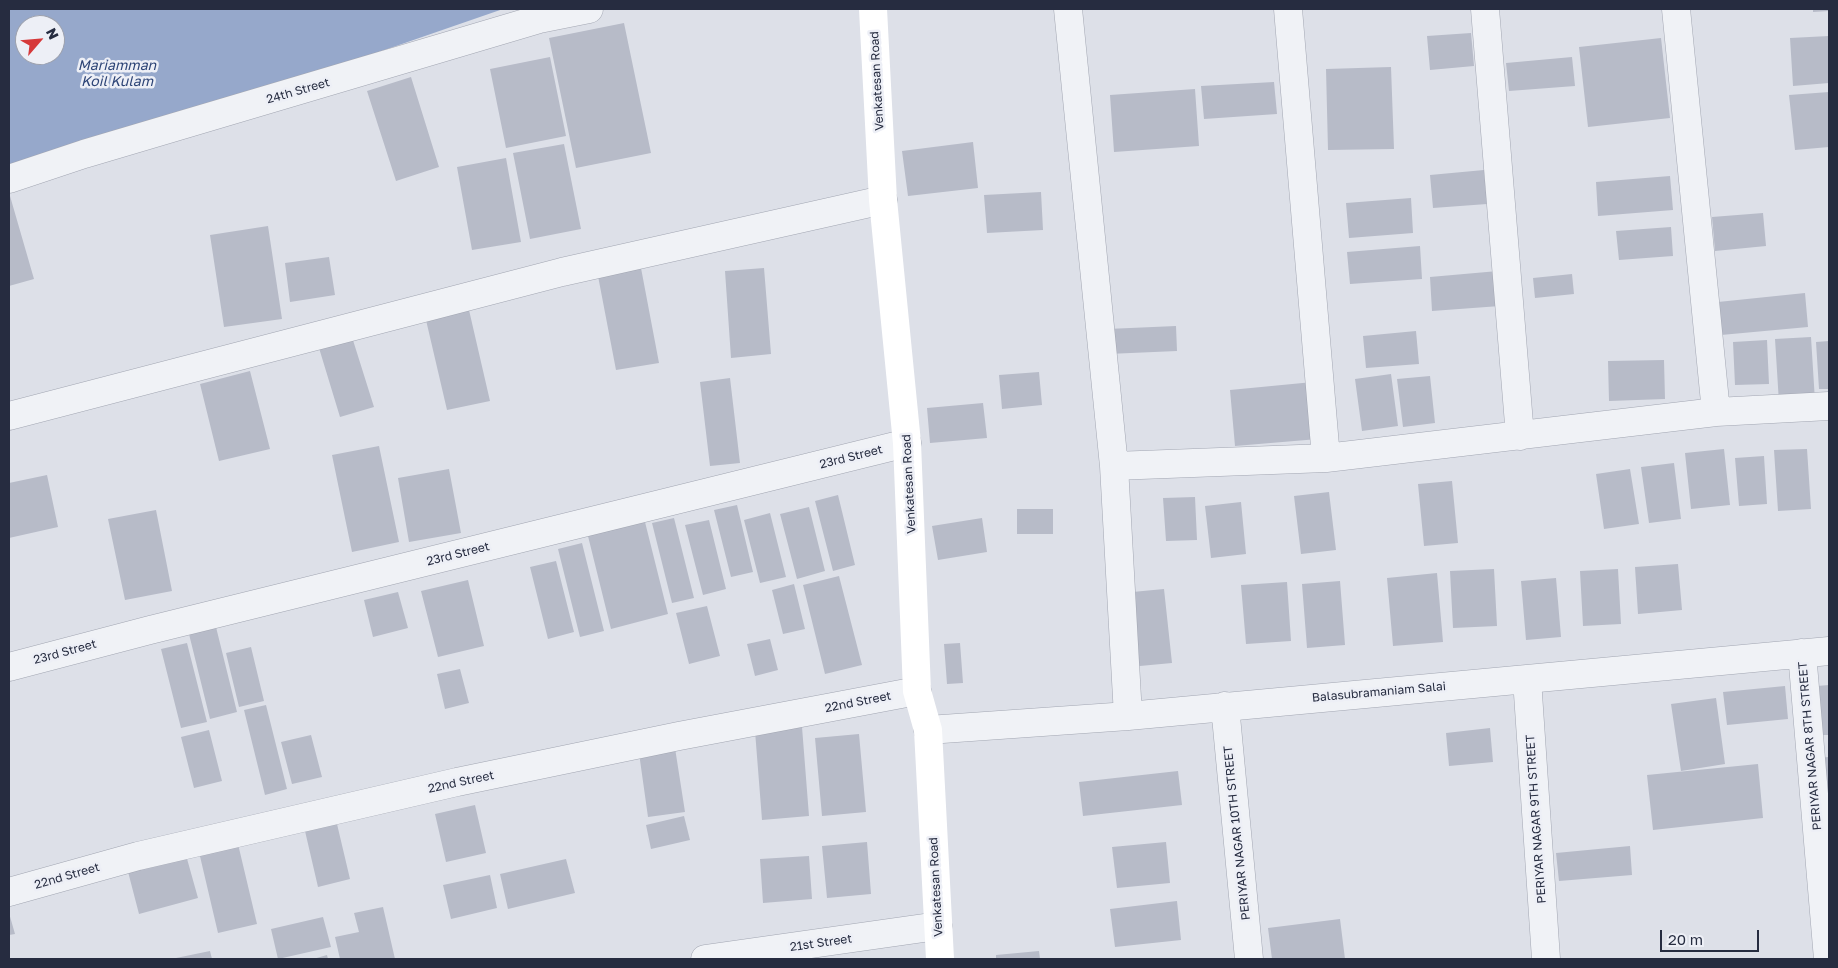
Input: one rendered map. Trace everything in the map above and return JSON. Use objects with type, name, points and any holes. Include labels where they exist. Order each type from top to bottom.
[{"type":"street","name":"24th Street","points":[[9,179],[84,154],[520,25],[589,9]]},
{"type":"street","name":"Venkatesan Road","points":[[873,9],[883,200],[908,443],[917,691],[928,730],[940,959]]},
{"type":"street","points":[[1068,9],[1114,466],[1128,716]]},
{"type":"street","points":[[1288,9],[1326,458]]},
{"type":"street","points":[[1485,9],[1520,436]]},
{"type":"street","points":[[1676,9],[1716,412]]},
{"type":"street","points":[[9,416],[562,272],[883,200]]},
{"type":"street","points":[[1114,466],[1326,458],[1716,412],[1829,406]]},
{"type":"street","name":"23rd Street","points":[[9,667],[150,630],[908,443]]},
{"type":"street","name":"Balasubramaniam Salai","points":[[928,730],[1128,716],[1829,651]]},
{"type":"street","name":"PERIYAR NAGAR 8TH STREET","points":[[1802,653],[1828,959]]},
{"type":"street","name":"PERIYAR NAGAR 9TH STREET","points":[[1527,679],[1546,959]]},
{"type":"street","name":"22nd Street","points":[[9,892],[138,856],[457,782],[679,736],[917,691]]},
{"type":"street","name":"PERIYAR NAGAR 10TH STREET","points":[[1225,706],[1249,959]]},
{"type":"street","name":"21st Street","points":[[705,959],[938,926]]},
{"type":"water","name":"Mariamman Koil Kulam","points":[[9,9],[503,9],[84,154],[9,172]]},
{"type":"building","points":[[1813,9],[1829,9],[1829,11],[1813,12]]},
{"type":"building","points":[[624,23],[651,153],[576,168],[549,38]]},
{"type":"building","points":[[1471,33],[1474,66],[1430,70],[1427,36]]},
{"type":"building","points":[[1829,36],[1829,83],[1793,86],[1790,38]]},
{"type":"building","points":[[1661,38],[1670,118],[1588,127],[1579,47]]},
{"type":"building","points":[[550,57],[566,136],[506,148],[490,69]]},
{"type":"building","points":[[1572,57],[1575,86],[1509,91],[1506,63]]},
{"type":"building","points":[[1391,67],[1394,149],[1328,150],[1326,69]]},
{"type":"building","points":[[411,77],[439,167],[396,181],[367,91]]},
{"type":"building","points":[[1274,82],[1277,114],[1204,119],[1201,86]]},
{"type":"building","points":[[1195,89],[1199,146],[1114,152],[1110,95]]},
{"type":"building","points":[[1829,92],[1829,147],[1795,150],[1789,95]]},
{"type":"building","points":[[973,142],[978,188],[908,196],[902,151]]},
{"type":"building","points":[[564,144],[581,229],[530,239],[513,153]]},
{"type":"building","points":[[506,158],[521,242],[472,250],[457,167]]},
{"type":"building","points":[[1484,170],[1487,204],[1433,208],[1430,175]]},
{"type":"building","points":[[1670,176],[1673,210],[1598,216],[1596,182]]},
{"type":"building","points":[[1041,192],[1043,230],[987,233],[984,195]]},
{"type":"building","points":[[9,197],[34,279],[9,286]]},
{"type":"building","points":[[1411,198],[1413,233],[1349,238],[1346,203]]},
{"type":"building","points":[[1763,213],[1766,246],[1715,251],[1712,217]]},
{"type":"building","points":[[268,226],[282,319],[224,327],[210,235]]},
{"type":"building","points":[[1671,227],[1673,256],[1619,260],[1616,231]]},
{"type":"building","points":[[1420,246],[1422,279],[1350,284],[1347,252]]},
{"type":"building","points":[[329,257],[335,295],[290,302],[285,263]]},
{"type":"building","points":[[641,268],[659,363],[616,370],[598,276]]},
{"type":"building","points":[[764,268],[771,354],[731,358],[725,271]]},
{"type":"building","points":[[1498,271],[1500,306],[1432,311],[1430,277]]},
{"type":"building","points":[[1572,274],[1574,294],[1535,298],[1533,278]]},
{"type":"building","points":[[1805,293],[1808,327],[1721,335],[1718,302]]},
{"type":"building","points":[[469,310],[490,401],[447,410],[426,320]]},
{"type":"building","points":[[1176,326],[1177,351],[1108,354],[1107,329]]},
{"type":"building","points":[[1416,331],[1419,364],[1366,368],[1363,336]]},
{"type":"building","points":[[352,337],[374,407],[340,417],[319,348]]},
{"type":"building","points":[[1811,337],[1815,401],[1779,403],[1775,339]]},
{"type":"building","points":[[1767,340],[1769,384],[1735,385],[1733,342]]},
{"type":"building","points":[[1829,341],[1829,389],[1819,389],[1816,342]]},
{"type":"building","points":[[1664,360],[1665,399],[1609,401],[1608,361]]},
{"type":"building","points":[[250,371],[270,449],[219,461],[200,384]]},
{"type":"building","points":[[1039,372],[1042,405],[1002,409],[999,375]]},
{"type":"building","points":[[1391,374],[1398,426],[1362,431],[1355,379]]},
{"type":"building","points":[[1430,376],[1435,423],[1403,427],[1397,379]]},
{"type":"building","points":[[730,378],[740,463],[710,466],[700,382]]},
{"type":"building","points":[[1313,382],[1318,439],[1235,446],[1230,390]]},
{"type":"building","points":[[983,403],[987,438],[930,443],[927,408]]},
{"type":"building","points":[[379,446],[399,542],[352,552],[332,455]]},
{"type":"building","points":[[1724,449],[1730,505],[1691,509],[1685,453]]},
{"type":"building","points":[[1807,449],[1811,509],[1778,511],[1774,450]]},
{"type":"building","points":[[1764,456],[1767,504],[1739,506],[1735,458]]},
{"type":"building","points":[[1674,463],[1681,519],[1649,523],[1641,467]]},
{"type":"building","points":[[449,469],[461,533],[409,542],[398,478]]},
{"type":"building","points":[[1630,469],[1639,524],[1604,529],[1596,474]]},
{"type":"building","points":[[47,475],[58,527],[9,538],[9,483]]},
{"type":"building","points":[[1452,481],[1458,543],[1424,546],[1418,484]]},
{"type":"building","points":[[1329,492],[1336,550],[1301,554],[1294,496]]},
{"type":"building","points":[[838,495],[855,565],[833,571],[815,501]]},
{"type":"building","points":[[1195,497],[1197,540],[1166,541],[1163,498]]},
{"type":"building","points":[[1241,502],[1246,554],[1211,558],[1205,506]]},
{"type":"building","points":[[737,505],[753,572],[731,577],[714,510]]},
{"type":"building","points":[[809,507],[825,571],[797,579],[780,514]]},
{"type":"building","points":[[1017,509],[1053,509],[1053,534],[1017,534]]},
{"type":"building","points":[[156,510],[172,591],[125,600],[108,519]]},
{"type":"building","points":[[770,513],[786,577],[760,583],[744,520]]},
{"type":"building","points":[[643,514],[668,614],[611,629],[586,528]]},
{"type":"building","points":[[674,518],[694,598],[672,603],[652,523]]},
{"type":"building","points":[[982,518],[987,552],[938,560],[932,526]]},
{"type":"building","points":[[709,520],[726,589],[703,595],[685,525]]},
{"type":"building","points":[[582,543],[604,631],[580,637],[558,549]]},
{"type":"building","points":[[556,561],[574,632],[548,639],[530,567]]},
{"type":"building","points":[[1678,564],[1682,610],[1638,614],[1635,567]]},
{"type":"building","points":[[1494,569],[1497,626],[1453,628],[1450,571]]},
{"type":"building","points":[[1618,569],[1621,624],[1583,626],[1580,571]]},
{"type":"building","points":[[1437,573],[1443,642],[1393,646],[1387,578]]},
{"type":"building","points":[[839,576],[862,665],[825,674],[803,585]]},
{"type":"building","points":[[1556,578],[1561,637],[1526,640],[1521,581]]},
{"type":"building","points":[[468,580],[484,646],[438,657],[421,591]]},
{"type":"building","points":[[1340,581],[1345,645],[1307,648],[1302,584]]},
{"type":"building","points":[[1287,582],[1291,641],[1246,644],[1241,585]]},
{"type":"building","points":[[794,584],[805,629],[783,634],[772,590]]},
{"type":"building","points":[[1164,589],[1172,663],[1129,667],[1122,593]]},
{"type":"building","points":[[398,592],[408,628],[373,637],[364,600]]},
{"type":"building","points":[[707,606],[720,656],[689,664],[676,613]]},
{"type":"building","points":[[215,623],[237,712],[210,719],[188,630]]},
{"type":"building","points":[[770,639],[778,670],[755,676],[747,644]]},
{"type":"building","points":[[187,643],[207,722],[181,728],[161,649]]},
{"type":"building","points":[[960,643],[963,683],[947,684],[944,644]]},
{"type":"building","points":[[251,647],[264,701],[239,707],[226,653]]},
{"type":"building","points":[[460,669],[469,703],[445,709],[437,674]]},
{"type":"building","points":[[1829,685],[1829,735],[1821,735],[1817,686]]},
{"type":"building","points":[[1785,686],[1788,719],[1727,725],[1723,692]]},
{"type":"building","points":[[1716,698],[1725,764],[1681,771],[1671,704]]},
{"type":"building","points":[[266,705],[287,789],[265,795],[244,710]]},
{"type":"building","points":[[802,727],[809,816],[762,820],[755,731]]},
{"type":"building","points":[[1490,728],[1493,762],[1449,766],[1446,733]]},
{"type":"building","points":[[209,730],[222,781],[194,788],[181,737]]},
{"type":"building","points":[[859,734],[866,812],[822,816],[815,738]]},
{"type":"building","points":[[311,735],[322,777],[292,784],[281,742]]},
{"type":"building","points":[[675,748],[685,812],[648,817],[639,753]]},
{"type":"building","points":[[1829,757],[1829,809],[1819,810],[1816,758]]},
{"type":"building","points":[[1758,764],[1763,818],[1653,830],[1647,775]]},
{"type":"building","points":[[1178,771],[1182,805],[1083,816],[1079,782]]},
{"type":"building","points":[[475,805],[486,853],[446,862],[435,814]]},
{"type":"building","points":[[684,816],[690,840],[651,849],[646,825]]},
{"type":"building","points":[[337,824],[350,879],[318,887],[305,831]]},
{"type":"building","points":[[867,842],[871,894],[827,898],[822,846]]},
{"type":"building","points":[[1166,842],[1170,883],[1117,888],[1112,847]]},
{"type":"building","points":[[238,844],[257,924],[218,933],[199,852]]},
{"type":"building","points":[[1630,846],[1632,875],[1559,881],[1556,853]]},
{"type":"building","points":[[184,848],[198,898],[139,914],[126,864]]},
{"type":"building","points":[[809,856],[812,899],[763,903],[760,859]]},
{"type":"building","points":[[566,859],[575,893],[508,909],[500,874]]},
{"type":"building","points":[[490,875],[497,908],[451,919],[443,885]]},
{"type":"building","points":[[1177,901],[1181,940],[1115,947],[1110,909]]},
{"type":"building","points":[[383,907],[395,959],[340,959],[335,937],[359,932],[354,913]]},
{"type":"building","points":[[9,913],[15,934],[9,935]]},
{"type":"building","points":[[323,917],[331,947],[278,959],[271,929]]},
{"type":"building","points":[[1340,919],[1345,959],[1272,959],[1268,928]]},
{"type":"building","points":[[210,951],[212,959],[176,959],[176,958]]},
{"type":"building","points":[[1039,951],[1040,959],[996,959],[996,955]]},
{"type":"building","points":[[327,955],[328,959],[313,959]]}]
